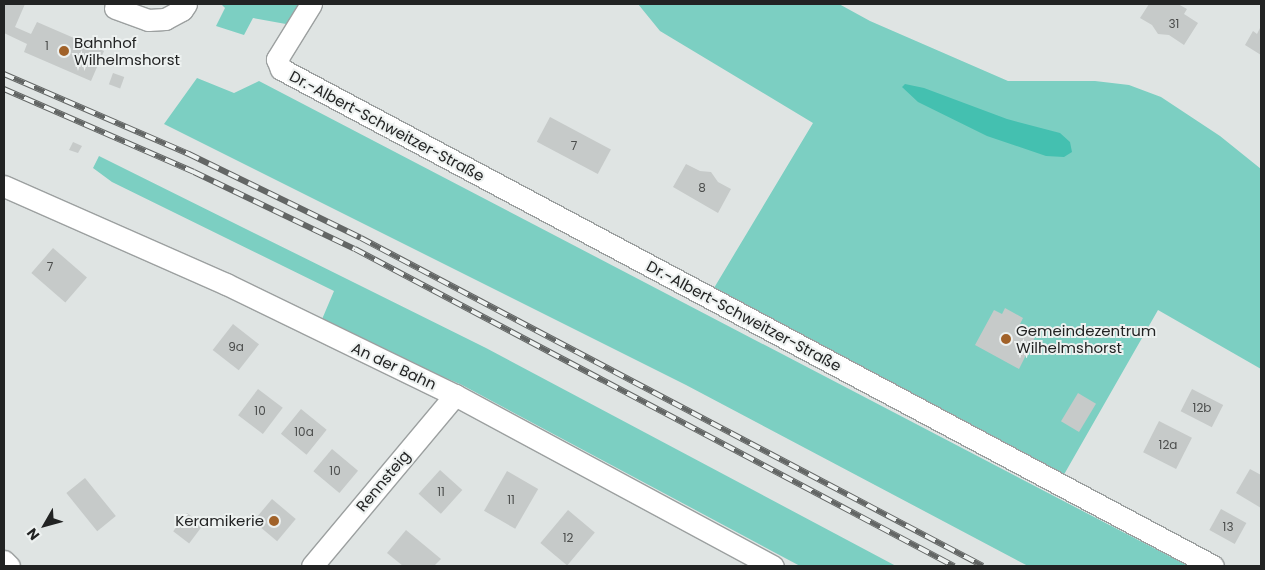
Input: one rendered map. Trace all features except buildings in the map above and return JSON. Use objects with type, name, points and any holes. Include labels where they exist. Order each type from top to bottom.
[{"type":"street","points":[[115,8],[148,20],[165,19],[182,10],[186,4]]},
{"type":"street","name":"Dr.-Albert-Schweitzer-Straße","points":[[311,4],[277,59],[277,65],[1212,566]]},
{"type":"street","name":"An der Bahn","points":[[4,186],[226,284],[455,395],[773,566]]},
{"type":"street","name":"Rennsteig","points":[[312,566],[455,395]]},
{"type":"street","points":[[4,561],[9,566]]},
{"type":"shaded area","points":[[221,4],[311,4],[297,26],[253,18],[244,35],[216,26],[225,8]]},
{"type":"shaded area","points":[[638,4],[839,4],[870,21],[1008,81],[1095,81],[1129,85],[1161,97],[1220,136],[1261,169],[1261,369],[1158,310],[1062,478],[711,293],[813,123],[660,31]]},
{"type":"shaded area","points":[[197,78],[234,93],[259,81],[1188,566],[1028,566],[686,385],[164,124]]},
{"type":"shaded area","points":[[905,84],[924,88],[1007,119],[1060,133],[1070,142],[1072,152],[1064,157],[1046,156],[987,136],[918,102],[902,87]]},
{"type":"shaded area","points":[[99,156],[486,348],[896,566],[800,566],[462,385],[320,324],[334,291],[112,182],[93,168]]},
{"type":"railway","points":[[4,74],[189,154],[361,238],[983,566]]},
{"type":"railway","points":[[4,89],[194,172],[355,249],[954,566]]},
{"type":"place","name":"Bahnhof Wilhelmshorst","points":[[64,51]]},
{"type":"place","name":"Gemeindezentrum Wilhelmshorst","points":[[1006,339]]},
{"type":"place","name":"Keramikerie","points":[[274,521]]}]
